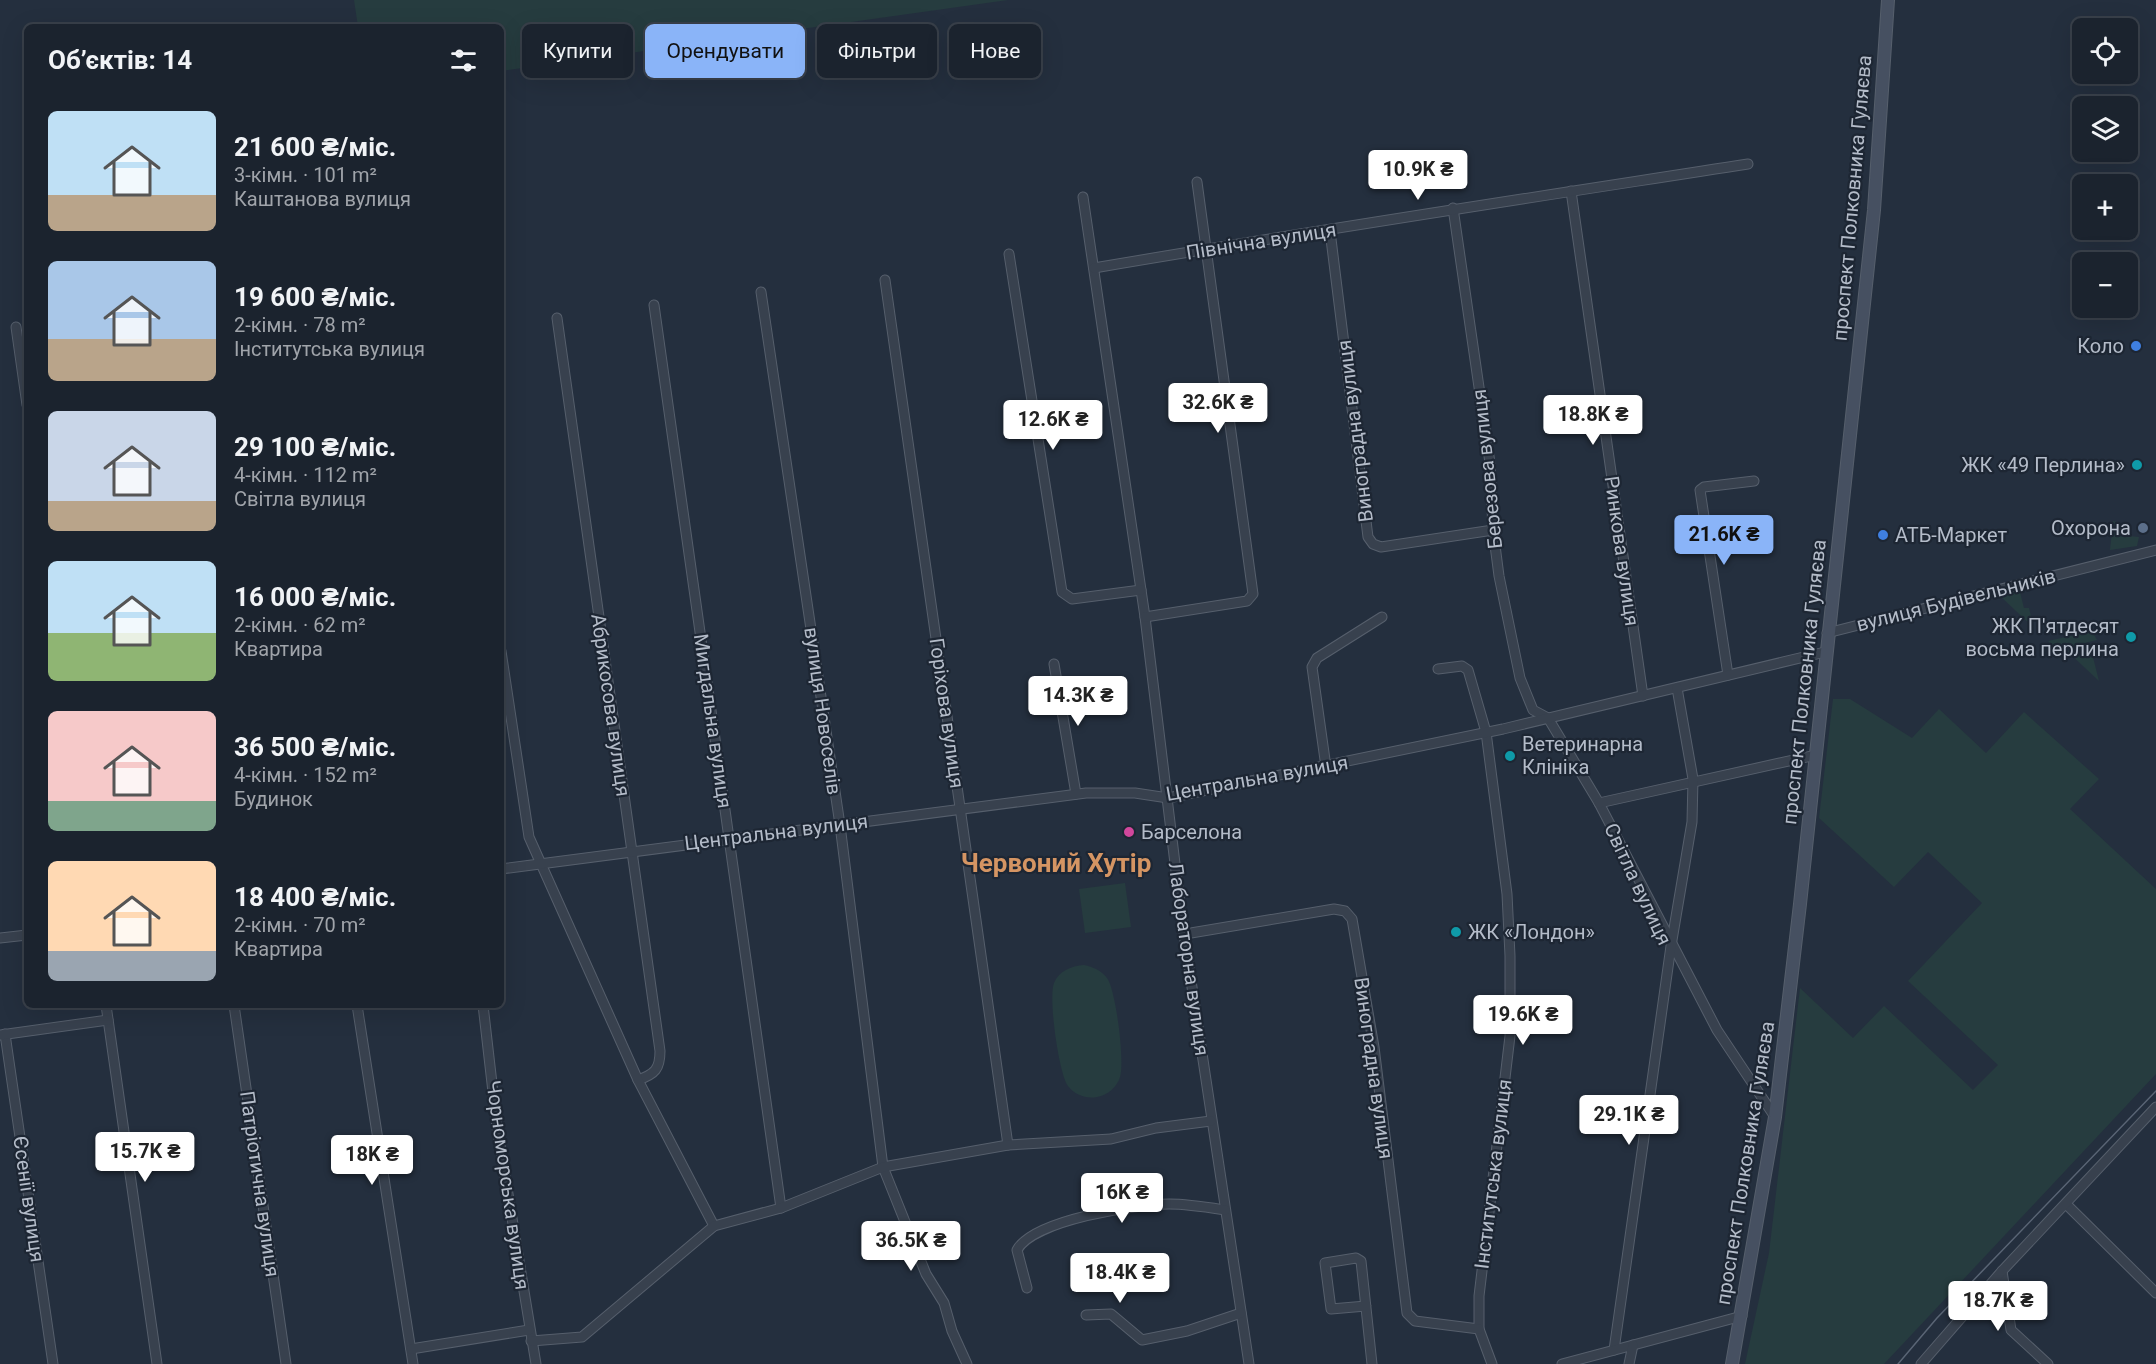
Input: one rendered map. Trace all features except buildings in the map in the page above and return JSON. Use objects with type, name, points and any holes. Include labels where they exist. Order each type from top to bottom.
[{"type":"main road","name":"проспект Полковника Гуляєва","points":[[1732,1364],[1775,1117],[1874,210],[1888,0]]},
{"type":"street","name":"Північна вулиця","points":[[1094,268],[1330,231],[1453,208],[1748,164]]},
{"type":"street","points":[[1145,616],[1247,601],[1253,594],[1197,182]]},
{"type":"street","name":"Ринкова вулиця","points":[[1571,191],[1643,696]]},
{"type":"street","name":"Лабораторна вулиця","points":[[1083,197],[1145,616],[1211,1121],[1249,1364]]},
{"type":"street","name":"Березова вулиця","points":[[1453,208],[1490,463],[1493,530],[1504,607],[1520,678],[1533,710],[1548,718]]},
{"type":"street","name":"Виноградна вулиця","points":[[1330,231],[1368,537],[1373,544],[1381,547],[1493,530]]},
{"type":"street","points":[[1009,254],[1062,592],[1072,599],[1141,590]]},
{"type":"street","name":"Горіхова вулиця","points":[[885,280],[1008,1145]]},
{"type":"street","name":"вулиця Новоселів","points":[[761,292],[840,825],[883,1167],[926,1274],[944,1303],[952,1331],[967,1364]]},
{"type":"street","name":"Мигдальна вулиця","points":[[654,305],[781,1208]]},
{"type":"street","name":"Абрикосова вулиця","points":[[557,318],[660,1050],[658,1070],[638,1080]]},
{"type":"street","points":[[15,327],[24,386]]},
{"type":"street","points":[[1728,675],[1700,490],[1704,487],[1754,481]]},
{"type":"street","name":"вулиця Будівельників","points":[[1827,633],[2156,550]]},
{"type":"street","points":[[1326,767],[1312,667],[1317,658],[1382,617]]},
{"type":"street","name":"Центральна вулиця","points":[[504,868],[1076,794],[1135,793],[1168,798],[1486,732],[1826,652]]},
{"type":"street","points":[[1054,664],[1076,794]]},
{"type":"street","name":"Інститутська вулиця","points":[[1438,669],[1462,666],[1468,669],[1486,732],[1507,894],[1510,1025],[1480,1276],[1479,1329],[1492,1364]]},
{"type":"street","points":[[504,672],[526,827],[638,1080],[714,1226]]},
{"type":"street","points":[[1677,688],[1693,782],[1692,822],[1671,946],[1717,1030],[1775,1117]]},
{"type":"street","name":"Світла вулиця","points":[[1548,718],[1599,803],[1671,946],[1614,1350]]},
{"type":"street","points":[[1599,803],[1816,755]]},
{"type":"street","name":"Виноградна вулиця","points":[[1185,934],[1334,909],[1345,911],[1352,919],[1374,1047],[1407,1313],[1415,1322],[1479,1329]]},
{"type":"street","points":[[0,938],[24,935]]},
{"type":"street","points":[[106,1008],[157,1364]]},
{"type":"street","name":"Патріотична вулиця","points":[[234,1008],[286,1364]]},
{"type":"street","points":[[357,1008],[413,1364]]},
{"type":"street","name":"Чорноморська вулиця","points":[[483,1008],[498,1127],[536,1364]]},
{"type":"street","points":[[2,1035],[108,1020]]},
{"type":"street","name":"Єсенії вулиця","points":[[2,1035],[53,1364]]},
{"type":"street","points":[[1921,1364],[2002,1271],[2154,1113]]},
{"type":"street","points":[[531,1341],[582,1336],[714,1226],[781,1208],[883,1167],[1008,1145],[1111,1138],[1156,1128],[1211,1121]]},
{"type":"street","points":[[2066,1203],[2156,1293]]},
{"type":"street","points":[[1027,1288],[1017,1251],[1047,1226],[1099,1214],[1167,1204],[1225,1210]]},
{"type":"street","points":[[1366,1306],[1331,1309],[1325,1263],[1359,1258],[1366,1306],[1372,1364]]},
{"type":"street","points":[[2002,1271],[2011,1330],[2048,1364]]},
{"type":"street","points":[[1086,1315],[1111,1314],[1142,1340],[1187,1331],[1241,1313]]},
{"type":"street","points":[[1562,1364],[1742,1316]]},
{"type":"street","points":[[411,1349],[529,1330]]},
{"type":"street","points":[[1629,1364],[1633,1345]]},
{"type":"green space","points":[[354,0],[1008,0],[837,24],[817,24],[817,27],[805,28],[805,24],[645,24],[645,51],[633,53],[633,24],[522,24],[522,68],[504,71],[504,24],[358,24]]},
{"type":"green space","points":[[2113,521],[2117,522],[2116,529],[2121,530],[2120,535],[2139,537],[2137,546],[2110,550]]},
{"type":"green space","points":[[2019,588],[2024,608],[2029,608],[2034,628],[1998,594]]},
{"type":"green space","points":[[2092,631],[2097,640],[2056,650],[2048,641]]},
{"type":"green space","points":[[2090,645],[2099,681],[2067,651]]},
{"type":"green space","points":[[1833,699],[1850,699],[1912,738],[1939,709],[1986,753],[2024,712],[2099,779],[2070,809],[2156,889],[2156,1074],[1884,1364],[1745,1364],[1769,1253],[1800,988],[1853,1038],[1884,1006],[1973,1090],[1998,1065],[1908,981],[1982,903],[1928,852],[1894,887],[1819,818]]},
{"type":"green space","points":[[1125,883],[1131,927],[1085,933],[1079,889]]},
{"type":"green space","points":[[1084,965],[1102,973],[1110,985],[1114,997],[1121,1057],[1119,1081],[1108,1092],[1093,1097],[1081,1096],[1068,1086],[1061,1067],[1053,1019],[1054,983],[1062,972]]},
{"type":"tram line","points":[[1898,1364],[1937,1318],[2156,1091]]},
{"type":"place","name":"Коло","points":[[2136,346]]},
{"type":"place","name":"ЖК «49 Перлина»","points":[[2137,465]]},
{"type":"place","name":"Охорона","points":[[2143,528]]},
{"type":"place","name":"АТБ-Маркет","points":[[1883,535]]},
{"type":"place","name":"ЖК П'ятдесят восьма перлина","points":[[2131,637]]},
{"type":"place","name":"Ветеринарна Клініка","points":[[1510,756]]},
{"type":"place","name":"Барселона","points":[[1129,832]]},
{"type":"place","name":"ЖК «Лондон»","points":[[1456,932]]},
{"type":"district","name":"Червоний Хутір","points":[[1056,863]]}]
